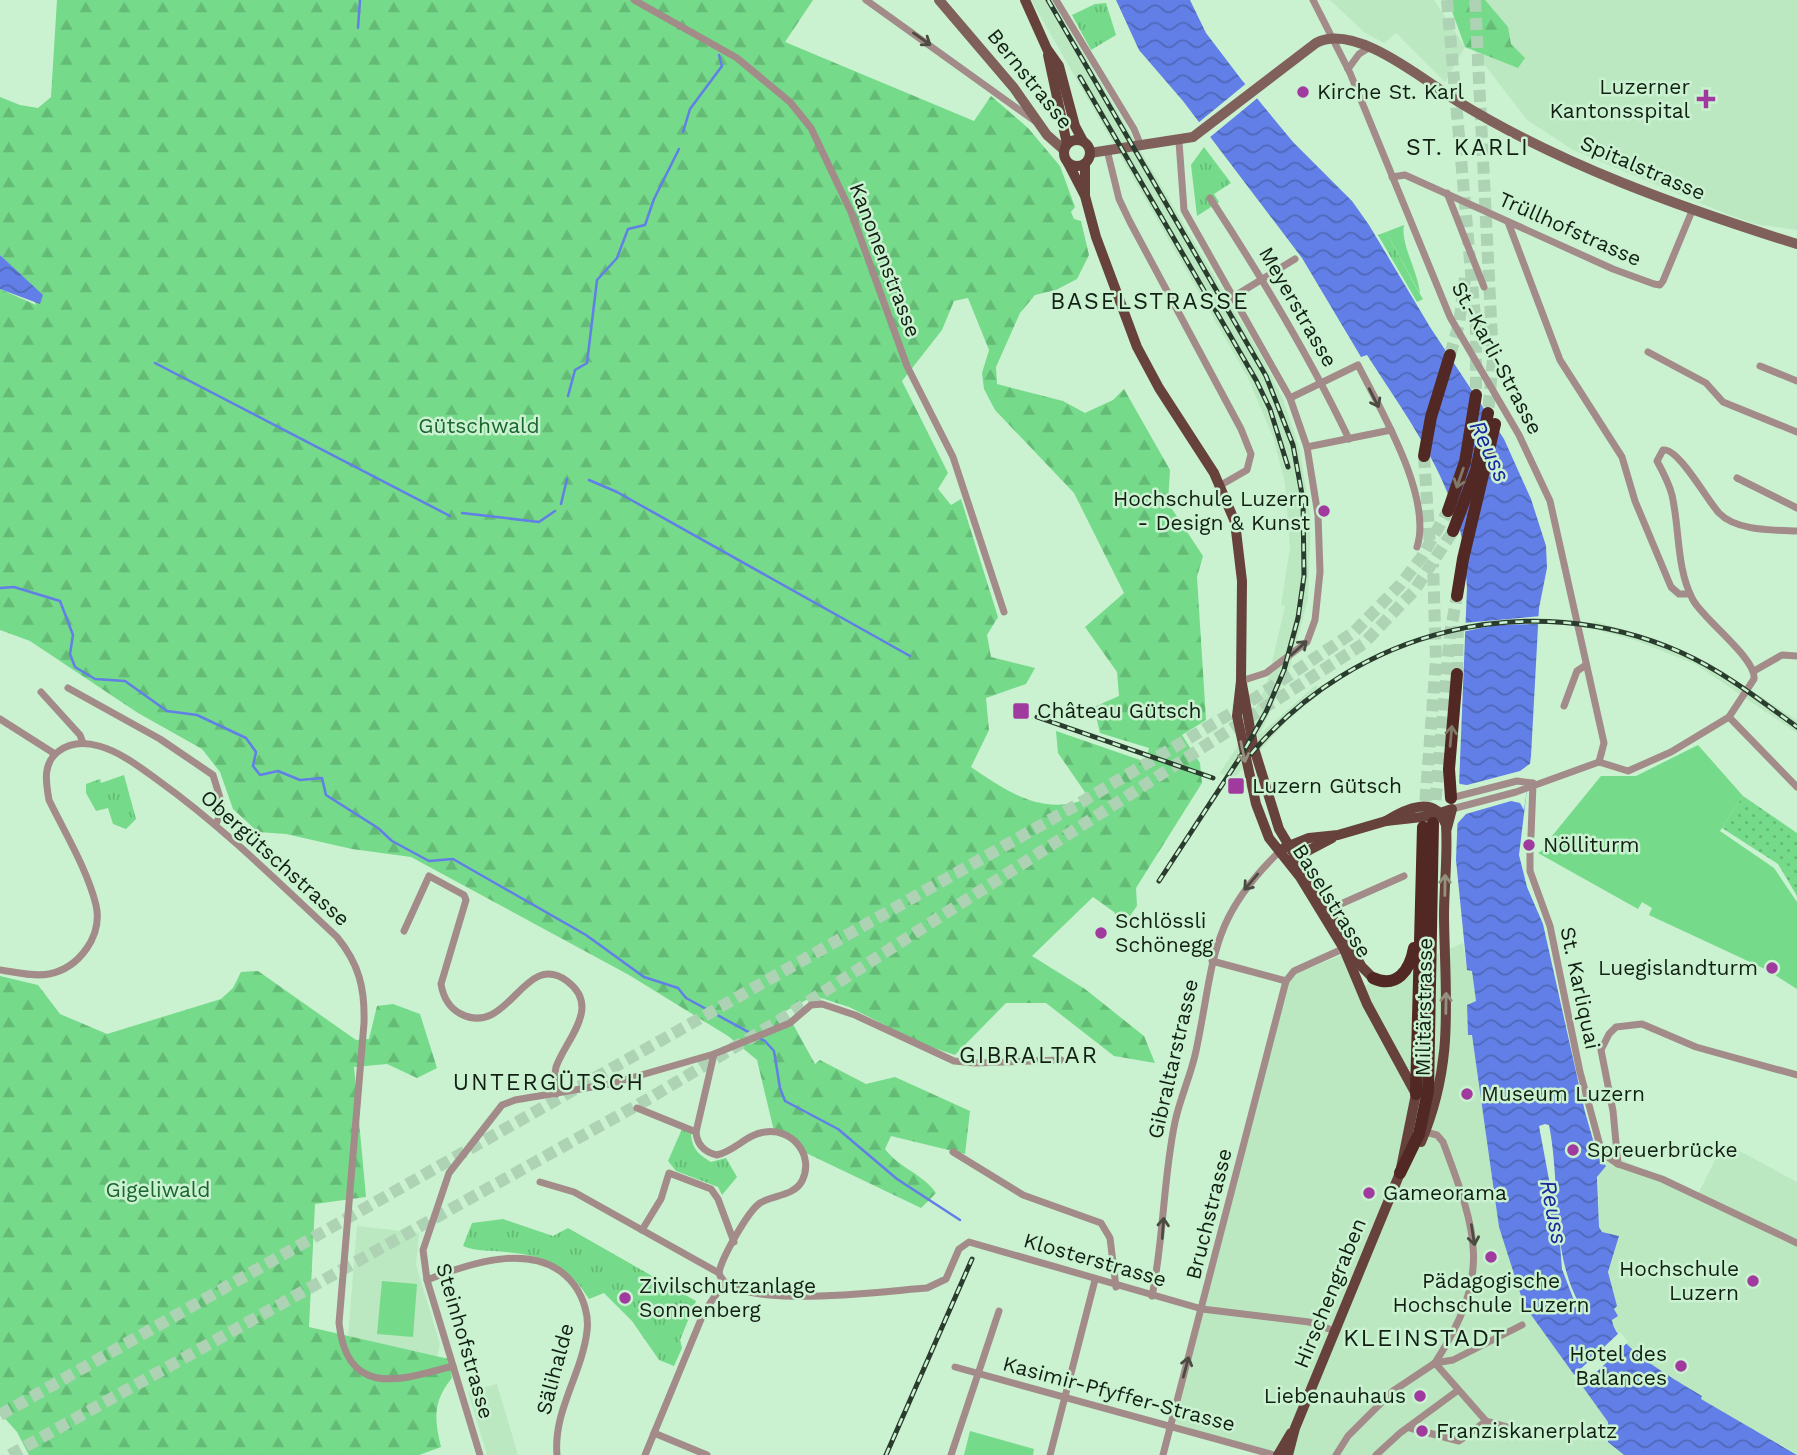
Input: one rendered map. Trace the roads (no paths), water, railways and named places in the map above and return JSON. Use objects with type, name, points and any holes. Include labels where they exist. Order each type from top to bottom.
[{"type":"highway","points":[[1424,456],[1431,417],[1450,355]]},
{"type":"highway","points":[[1448,511],[1465,462],[1476,395]]},
{"type":"highway","points":[[1453,531],[1474,480],[1491,419],[1457,596]]},
{"type":"highway","points":[[1455,803],[1449,769],[1457,674]]},
{"type":"highway","points":[[1416,1094],[1420,932],[1430,818]]},
{"type":"highway","points":[[1400,1173],[1423,1130],[1429,1082],[1430,818]]},
{"type":"highway","points":[[1373,978],[1388,982],[1405,973],[1411,964],[1420,932]]},
{"type":"main road","name":"Bernstrasse","points":[[939,0],[1014,88],[1041,125],[1066,147]]},
{"type":"main road","points":[[1024,0],[1047,49],[1059,66],[1075,126],[1088,159]]},
{"type":"main road","points":[[1068,163],[1077,166],[1107,150],[1179,142],[1201,132],[1316,43],[1332,36]]},
{"type":"main road","name":"Spitalstrasse","points":[[1332,36],[1353,38],[1492,121],[1692,211],[1797,244]]},
{"type":"main road","points":[[1047,49],[1066,147],[1083,141]]},
{"type":"main road","name":"Baselstrasse","points":[[1066,147],[1068,163],[1085,196],[1109,276],[1137,347],[1221,485],[1235,522],[1241,556],[1241,681],[1253,745],[1284,848],[1347,947],[1373,978]]},
{"type":"main road","name":"Baselstrasse","points":[[1085,196],[1088,159]]},
{"type":"main road","points":[[1386,821],[1430,818],[1455,803]]},
{"type":"main road","points":[[1284,848],[1386,821],[1415,807],[1446,831],[1455,803]]},
{"type":"main road","name":"Militärstrasse","points":[[1423,1130],[1438,1100],[1444,1070],[1446,831]]},
{"type":"main road","points":[[1299,858],[1338,835]]},
{"type":"main road","name":"Baselstrasse","points":[[1284,848],[1299,858],[1325,910]]},
{"type":"main road","name":"Baselstrasse","points":[[1347,947],[1367,1004],[1416,1094]]},
{"type":"main road","points":[[1400,1173],[1416,1094]]},
{"type":"main road","name":"Hirschengraben","points":[[1295,1428],[1400,1173]]},
{"type":"main road","points":[[1276,1455],[1295,1428]]},
{"type":"main road","points":[[1288,1455],[1295,1428]]},
{"type":"street","name":"Kanonenstrasse","points":[[634,0],[737,58],[790,102],[811,128],[851,212],[907,366],[953,457],[1004,612]]},
{"type":"street","points":[[866,0],[1041,125]]},
{"type":"street","points":[[1056,0],[1141,146]]},
{"type":"street","name":"St.-Karli-Strasse","points":[[1313,0],[1348,69],[1450,317],[1520,435],[1550,501],[1604,743],[1599,762]]},
{"type":"street","points":[[1348,69],[1359,54],[1370,47]]},
{"type":"street","points":[[1179,142],[1184,210],[1290,398],[1307,447],[1318,515],[1320,572],[1312,632],[1301,649],[1266,673],[1241,681]]},
{"type":"street","points":[[1107,150],[1119,199],[1129,222],[1241,429],[1251,454],[1247,470],[1221,485]]},
{"type":"street","name":"Trüllhofstrasse","points":[[1392,177],[1405,175],[1614,269],[1660,285],[1692,211]]},
{"type":"street","points":[[1447,193],[1484,287]]},
{"type":"street","name":"Meyerstrasse","points":[[1210,198],[1263,278],[1323,384],[1349,439]]},
{"type":"street","points":[[1508,222],[1565,370],[1622,457],[1635,500],[1663,570],[1674,590],[1679,594],[1690,594]]},
{"type":"street","points":[[1233,297],[1294,259]]},
{"type":"street","points":[[1648,352],[1706,383],[1723,402],[1797,432]]},
{"type":"street","points":[[1290,398],[1358,365],[1391,430],[1413,485],[1419,527],[1417,547]]},
{"type":"street","points":[[1760,366],[1797,380]]},
{"type":"street","points":[[1307,447],[1391,430]]},
{"type":"street","points":[[1754,675],[1690,594],[1682,570],[1670,488],[1657,461],[1658,455],[1664,449],[1675,453],[1713,505],[1728,520],[1742,525],[1797,531]]},
{"type":"street","points":[[1737,478],[1797,509]]},
{"type":"street","points":[[1455,803],[1530,784],[1599,762],[1618,770],[1635,769],[1730,717],[1754,675],[1782,655],[1797,656]]},
{"type":"street","points":[[1564,706],[1577,671],[1587,665]]},
{"type":"street","points":[[68,688],[160,739],[213,775],[221,801],[220,817],[215,825]]},
{"type":"street","points":[[0,970],[47,975],[60,970],[83,954],[94,932],[96,906],[49,800],[47,768],[55,754],[67,745],[83,743],[80,735],[41,692]]},
{"type":"street","points":[[1730,717],[1797,787]]},
{"type":"street","points":[[0,719],[55,754]]},
{"type":"street","name":"Obergütschstrasse","points":[[83,743],[108,749],[135,764],[215,825],[337,936],[355,962],[362,980],[365,1005],[339,1324],[346,1353],[369,1375],[383,1381],[405,1380],[453,1366]]},
{"type":"street","points":[[1530,784],[1531,835]]},
{"type":"street","name":"Gibraltarstrasse","points":[[1152,1296],[1161,1250],[1167,1172],[1175,1122],[1196,1054],[1212,961],[1227,916],[1242,892],[1284,848]]},
{"type":"street","name":"St. Karliquai","points":[[1530,853],[1530,871],[1550,926],[1580,1072],[1598,1139],[1602,1153],[1618,1164]]},
{"type":"street","points":[[404,931],[429,876],[464,895],[466,900],[440,984],[451,1006],[472,1018],[491,1017],[535,977],[554,976],[570,983],[580,997],[582,1014],[556,1067],[556,1094]]},
{"type":"street","points":[[1325,910],[1404,876]]},
{"type":"street","points":[[1212,961],[1286,981],[1294,971],[1347,947]]},
{"type":"street","name":"Bruchstrasse","points":[[1163,1455],[1286,981]]},
{"type":"street","name":"Steinhofstrasse","points":[[480,1455],[427,1280],[423,1258],[426,1234],[439,1196],[455,1162],[497,1109],[514,1100],[610,1084],[714,1054],[792,1021],[811,1005],[822,1004],[855,1015],[954,1061],[975,1063],[1061,1060]]},
{"type":"street","points":[[1797,1075],[1696,1047],[1642,1024],[1616,1027],[1603,1043],[1603,1067],[1613,1111],[1618,1164],[1662,1179],[1797,1242]]},
{"type":"street","points":[[714,1054],[696,1132],[698,1144],[710,1154],[724,1153],[751,1136],[774,1131],[785,1133],[796,1141],[804,1152],[806,1167],[802,1182],[787,1194],[761,1203],[734,1242],[719,1273]]},
{"type":"street","points":[[637,1108],[696,1132]]},
{"type":"street","points":[[1336,1455],[1348,1436],[1379,1402],[1435,1363],[1458,1327],[1465,1309],[1475,1249],[1471,1222],[1443,1142],[1437,1135],[1423,1130]]},
{"type":"street","points":[[953,1152],[1023,1195],[1101,1223],[1110,1238],[1116,1287]]},
{"type":"street","points":[[642,1230],[661,1199],[669,1174],[711,1189],[718,1199],[734,1242]]},
{"type":"street","points":[[540,1182],[574,1192],[719,1273],[724,1283],[704,1312],[645,1455]]},
{"type":"street","name":"Klosterstrasse","points":[[724,1283],[734,1290],[776,1297],[927,1288],[946,1279],[959,1249],[969,1242],[1202,1310],[1309,1322],[1335,1331]]},
{"type":"street","name":"Sälihalde","points":[[427,1280],[484,1263],[517,1257],[538,1260],[561,1271],[583,1299],[588,1324],[558,1424],[557,1455]]},
{"type":"street","points":[[1050,1455],[1095,1280]]},
{"type":"street","points":[[951,1455],[999,1311]]},
{"type":"street","points":[[1435,1363],[1453,1360],[1522,1325]]},
{"type":"street","points":[[1435,1363],[1486,1421],[1518,1430]]},
{"type":"street","name":"Kasimir-Pfyffer-Strasse","points":[[955,1367],[1276,1455]]},
{"type":"street","points":[[1376,1455],[1457,1391]]},
{"type":"street","points":[[1410,1428],[1459,1441],[1486,1421]]},
{"type":"street","points":[[654,1433],[707,1455]]},
{"type":"water","name":"Reuss","points":[[1116,0],[1190,0],[1206,33],[1241,79],[1293,142],[1352,201],[1504,439],[1531,499],[1546,546],[1547,568],[1539,608],[1531,756],[1519,855],[1527,887],[1543,924],[1585,1112],[1598,1157],[1606,1166],[1597,1177],[1599,1227],[1602,1232],[1619,1236],[1608,1272],[1617,1306],[1614,1309],[1618,1316],[1612,1320],[1616,1330],[1635,1352],[1702,1396],[1701,1399],[1797,1455],[1624,1455],[1608,1442],[1608,1422],[1524,1305],[1499,1227],[1472,1035],[1468,1035],[1467,1005],[1476,1001],[1472,971],[1467,970],[1456,860],[1467,588],[1463,545],[1456,514],[1435,465],[1414,427],[1367,355],[1361,357],[1302,258],[1183,101],[1139,50]],"holes":[[[1545,1124],[1549,1125],[1553,1148],[1557,1207],[1556,1194],[1550,1185],[1539,1126]],[[1558,1223],[1564,1263],[1580,1305],[1567,1311],[1575,1303],[1562,1269]]]},
{"type":"water","points":[[0,255],[43,295],[40,304],[0,289]]},
{"type":"waterway","points":[[358,28],[360,0]]},
{"type":"waterway","points":[[683,132],[690,109],[722,66],[719,55]]},
{"type":"waterway","points":[[568,396],[575,370],[587,363],[597,280],[617,258],[628,229],[645,225],[654,199],[679,149]]},
{"type":"waterway","points":[[155,363],[450,516]]},
{"type":"waterway","points":[[561,504],[567,479]]},
{"type":"waterway","points":[[589,480],[617,492],[910,656]]},
{"type":"waterway","points":[[462,513],[539,522],[555,511]]},
{"type":"waterway","points":[[0,588],[14,587],[60,601],[73,635],[70,654],[75,667],[95,679],[125,681],[167,711],[197,715],[246,738],[256,752],[253,766],[260,775],[278,771],[300,780],[322,778],[326,795],[378,828],[392,841],[429,861],[453,859],[586,935],[644,977],[678,988],[686,998],[765,1041],[774,1051],[785,1101],[838,1129],[897,1179],[960,1220]]},
{"type":"tunnel","points":[[1447,0],[1476,329],[1476,395]]},
{"type":"tunnel","points":[[1475,0],[1493,359],[1488,413]]},
{"type":"tunnel","points":[[1450,355],[1459,324],[1465,278]]},
{"type":"tunnel","points":[[1424,456],[1430,546]]},
{"type":"tunnel","points":[[0,1415],[1073,807],[1240,708],[1354,632],[1400,585],[1421,558],[1448,511]]},
{"type":"tunnel","points":[[10,1455],[650,1098],[780,1020],[1363,644],[1414,591],[1453,531]]},
{"type":"tunnel","points":[[1424,819],[1436,660],[1433,564]]},
{"type":"tunnel","points":[[1434,818],[1450,634],[1457,596]]},
{"type":"tunnel","points":[[1457,674],[1458,622]]},
{"type":"tunnel","points":[[1530,853],[1531,835]]},
{"type":"railway","points":[[1048,0],[1266,376],[1293,445],[1303,500],[1304,576],[1298,618],[1284,670],[1266,712],[1241,756],[1159,881]]},
{"type":"railway","points":[[1080,77],[1256,380],[1270,409],[1288,467]]},
{"type":"railway","points":[[1251,754],[1293,711],[1341,676],[1393,649],[1449,631],[1506,622],[1564,623],[1623,632],[1680,652],[1726,677],[1797,727]]},
{"type":"railway","points":[[1037,717],[1213,778]]},
{"type":"railway","points":[[886,1455],[972,1259]]},
{"type":"place","name":"Kirche St. Karl","points":[[1303,92]]},
{"type":"place","name":"Luzerner Kantonsspital","points":[[1706,99]]},
{"type":"place","name":"Hochschule Luzern - Design & Kunst","points":[[1324,511]]},
{"type":"place","name":"Château Gütsch","points":[[1021,711]]},
{"type":"place","name":"Luzern Gütsch","points":[[1236,786]]},
{"type":"place","name":"Nölliturm","points":[[1529,845]]},
{"type":"place","name":"Schlössli Schönegg","points":[[1101,933]]},
{"type":"place","name":"Luegislandturm","points":[[1772,968]]},
{"type":"place","name":"Museum Luzern","points":[[1467,1094]]},
{"type":"place","name":"Spreuerbrücke","points":[[1573,1150]]},
{"type":"place","name":"Gameorama","points":[[1369,1193]]},
{"type":"place","name":"Pädagogische Hochschule Luzern","points":[[1491,1257]]},
{"type":"place","name":"Hochschule Luzern","points":[[1753,1281]]},
{"type":"place","name":"Zivilschutzanlage Sonnenberg","points":[[625,1298]]},
{"type":"place","name":"Hotel des Balances","points":[[1681,1366]]},
{"type":"place","name":"Liebenauhaus","points":[[1420,1396]]},
{"type":"place","name":"Franziskanerplatz","points":[[1422,1431]]},
{"type":"district","name":"ST. KARLI","points":[[1468,147]]},
{"type":"district","name":"BASELSTRASSE","points":[[1150,301]]},
{"type":"district","name":"GIBRALTAR","points":[[1029,1055]]},
{"type":"district","name":"UNTERGÜTSCH","points":[[549,1082]]},
{"type":"district","name":"KLEINSTADT","points":[[1425,1338]]},
{"type":"park label","name":"Gütschwald","points":[[479,426]]},
{"type":"park label","name":"Gigeliwald","points":[[158,1190]]}]
